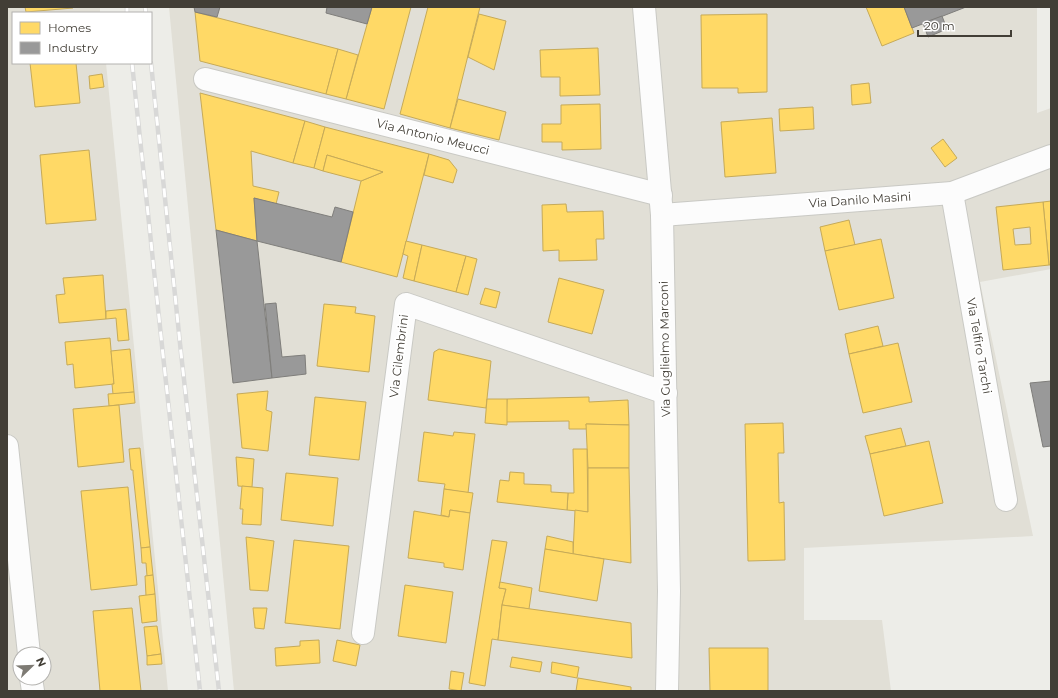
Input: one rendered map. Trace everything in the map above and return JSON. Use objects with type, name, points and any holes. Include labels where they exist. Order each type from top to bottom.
[{"type":"street","name":"Via Guglielmo Marconi","points":[[644,7],[661,205],[669,591],[667,691]]},
{"type":"street","name":"Via Antonio Meucci","points":[[206,79],[661,205]]},
{"type":"street","name":"Via Danilo Masini","points":[[661,205],[952,192],[1051,156]]},
{"type":"street","name":"Via Telfiro Tarchi","points":[[952,192],[1006,500]]},
{"type":"street","name":"Via Cilembrini","points":[[363,633],[406,304],[666,393]]},
{"type":"street","points":[[7,446],[28,646]]},
{"type":"shaded area","points":[[7,7],[100,7],[100,12],[12,12],[12,64],[106,64],[168,691],[7,691]]},
{"type":"shaded area","points":[[169,7],[1037,7],[1037,113],[1051,108],[1051,269],[980,282],[1033,536],[804,548],[804,620],[882,620],[891,691],[234,691]]},
{"type":"building: Homes","points":[[25,7],[73,7],[73,8],[26,12]]},
{"type":"building: Homes","points":[[372,7],[411,7],[384,109],[346,99]]},
{"type":"building: Homes","points":[[428,7],[480,7],[450,128],[400,114]]},
{"type":"building: Homes","points":[[866,7],[904,7],[914,33],[882,46]]},
{"type":"building: Homes","points":[[195,12],[338,49],[326,94],[200,61]]},
{"type":"building: Homes","points":[[479,14],[506,21],[494,70],[468,57]]},
{"type":"building: Homes","points":[[767,14],[767,92],[738,93],[738,88],[702,88],[701,15]]},
{"type":"building: Homes","points":[[598,48],[600,95],[560,96],[560,77],[541,77],[540,50]]},
{"type":"building: Homes","points":[[338,49],[358,55],[346,99],[326,94]]},
{"type":"building: Homes","points":[[30,64],[76,64],[80,103],[35,107]]},
{"type":"building: Homes","points":[[102,74],[104,87],[90,89],[89,76]]},
{"type":"building: Homes","points":[[869,83],[871,103],[852,105],[851,85]]},
{"type":"building: Homes","points":[[200,93],[305,121],[293,163],[251,151],[253,186],[279,192],[276,204],[254,198],[257,241],[216,230]]},
{"type":"building: Homes","points":[[458,99],[506,112],[499,140],[450,128]]},
{"type":"building: Homes","points":[[600,104],[601,149],[562,150],[562,142],[542,142],[542,124],[561,124],[561,105]]},
{"type":"building: Homes","points":[[813,107],[814,129],[780,131],[779,109]]},
{"type":"building: Homes","points":[[772,118],[776,173],[725,177],[721,122]]},
{"type":"building: Homes","points":[[305,121],[325,127],[314,168],[293,163]]},
{"type":"building: Homes","points":[[325,127],[429,154],[397,277],[341,262],[361,181],[383,172],[327,155],[323,171],[314,168]]},
{"type":"building: Homes","points":[[943,139],[957,158],[945,167],[931,148]]},
{"type":"building: Homes","points":[[89,150],[96,220],[46,224],[40,155]]},
{"type":"building: Homes","points":[[429,154],[449,160],[457,170],[453,183],[424,175]]},
{"type":"building: Homes","points":[[327,155],[383,172],[361,181],[323,171]]},
{"type":"building: Homes","points":[[1051,201],[1051,265],[1049,265],[1043,202]]},
{"type":"building: Homes","points":[[1043,202],[1049,265],[1003,270],[996,207]],"holes":[[[1030,227],[1031,244],[1015,245],[1013,229]]]},
{"type":"building: Homes","points":[[566,204],[567,212],[603,211],[604,239],[596,239],[597,260],[559,261],[559,250],[543,251],[542,205]]},
{"type":"building: Homes","points":[[849,220],[855,245],[825,251],[820,227]]},
{"type":"building: Homes","points":[[881,239],[894,298],[839,310],[825,251]]},
{"type":"building: Homes","points":[[406,241],[422,245],[414,281],[403,278],[408,256],[403,254]]},
{"type":"building: Homes","points":[[422,245],[466,256],[456,292],[414,281]]},
{"type":"building: Homes","points":[[466,256],[477,259],[468,295],[456,292]]},
{"type":"building: Homes","points":[[103,275],[106,319],[59,323],[56,295],[65,294],[63,278]]},
{"type":"building: Homes","points":[[559,278],[604,290],[592,334],[548,322]]},
{"type":"building: Homes","points":[[485,288],[500,292],[496,308],[480,304]]},
{"type":"building: Homes","points":[[324,304],[356,307],[355,313],[375,316],[369,372],[317,366]]},
{"type":"building: Homes","points":[[126,309],[129,340],[118,341],[116,318],[106,319],[106,311]]},
{"type":"building: Homes","points":[[878,326],[883,346],[849,354],[845,334]]},
{"type":"building: Homes","points":[[110,338],[114,384],[75,388],[73,364],[67,365],[65,342]]},
{"type":"building: Homes","points":[[898,343],[912,402],[863,413],[849,354]]},
{"type":"building: Homes","points":[[130,349],[134,392],[113,394],[112,384],[114,384],[111,351]]},
{"type":"building: Homes","points":[[439,349],[491,361],[486,408],[428,400],[434,352]]},
{"type":"building: Homes","points":[[268,391],[266,410],[272,412],[268,451],[242,448],[237,394]]},
{"type":"building: Homes","points":[[134,392],[135,403],[109,406],[108,394]]},
{"type":"building: Homes","points":[[315,397],[366,402],[359,460],[309,455]]},
{"type":"building: Homes","points":[[589,397],[589,402],[628,400],[629,425],[586,424],[587,429],[569,429],[569,421],[506,422],[507,399]]},
{"type":"building: Homes","points":[[487,399],[507,399],[507,425],[485,423]]},
{"type":"building: Homes","points":[[119,405],[124,462],[78,467],[73,409]]},
{"type":"building: Homes","points":[[783,423],[784,453],[778,453],[779,503],[784,502],[785,560],[748,561],[745,424]]},
{"type":"building: Homes","points":[[586,424],[629,425],[629,468],[588,468]]},
{"type":"building: Homes","points":[[901,428],[906,446],[870,454],[865,436]]},
{"type":"building: Homes","points":[[424,432],[453,436],[454,432],[475,434],[468,493],[444,489],[445,484],[418,481]]},
{"type":"building: Homes","points":[[929,441],[943,503],[884,516],[870,454]]},
{"type":"building: Homes","points":[[140,448],[150,547],[141,548],[133,470],[131,470],[129,449]]},
{"type":"building: Homes","points":[[573,449],[587,449],[588,512],[567,510],[568,493],[574,493]]},
{"type":"building: Homes","points":[[236,457],[254,459],[252,487],[238,486]]},
{"type":"building: Homes","points":[[588,468],[629,468],[631,563],[573,554],[575,510],[588,512]]},
{"type":"building: Homes","points":[[510,472],[524,473],[524,484],[551,485],[551,492],[568,493],[567,510],[497,502],[500,480],[509,481]]},
{"type":"building: Homes","points":[[286,473],[338,478],[333,526],[281,520]]},
{"type":"building: Homes","points":[[242,486],[263,488],[261,525],[242,524],[243,509],[240,509]]},
{"type":"building: Homes","points":[[128,487],[137,585],[91,590],[81,491]]},
{"type":"building: Homes","points":[[444,489],[473,493],[470,513],[450,510],[449,517],[441,515]]},
{"type":"building: Homes","points":[[450,510],[470,513],[463,570],[444,567],[444,563],[408,558],[414,511],[449,517]]},
{"type":"building: Homes","points":[[547,536],[573,542],[573,554],[545,549]]},
{"type":"building: Homes","points":[[246,537],[274,541],[268,591],[250,590]]},
{"type":"building: Homes","points":[[294,540],[349,546],[340,629],[285,623]]},
{"type":"building: Homes","points":[[492,540],[507,542],[499,588],[506,589],[502,605],[498,640],[492,639],[485,686],[469,683]]},
{"type":"building: Homes","points":[[150,547],[153,575],[147,576],[146,563],[142,563],[141,548]]},
{"type":"building: Homes","points":[[545,549],[604,559],[597,601],[539,591]]},
{"type":"building: Homes","points":[[153,575],[155,594],[146,596],[145,576]]},
{"type":"building: Homes","points":[[500,582],[532,588],[529,609],[502,605],[506,589],[499,588]]},
{"type":"building: Homes","points":[[405,585],[453,592],[446,643],[398,636]]},
{"type":"building: Homes","points":[[155,594],[157,621],[142,623],[139,596]]},
{"type":"building: Homes","points":[[502,605],[631,623],[632,658],[498,640]]},
{"type":"building: Homes","points":[[132,608],[141,691],[100,691],[93,611]]},
{"type":"building: Homes","points":[[253,608],[267,608],[264,629],[255,628]]},
{"type":"building: Homes","points":[[157,626],[161,654],[147,656],[144,627]]},
{"type":"building: Homes","points":[[319,640],[320,663],[276,666],[275,648],[300,646],[300,641]]},
{"type":"building: Homes","points":[[337,640],[360,645],[356,666],[333,661]]},
{"type":"building: Homes","points":[[709,648],[768,648],[768,691],[710,691]]},
{"type":"building: Homes","points":[[161,654],[162,664],[147,665],[147,656]]},
{"type":"building: Homes","points":[[512,657],[542,662],[540,672],[510,667]]},
{"type":"building: Homes","points":[[552,662],[579,667],[577,678],[551,673]]},
{"type":"building: Homes","points":[[451,671],[464,673],[461,691],[449,689]]},
{"type":"building: Homes","points":[[578,678],[631,687],[631,691],[576,691]]},
{"type":"building: Industry","points":[[194,7],[220,7],[217,17],[195,12]]},
{"type":"building: Industry","points":[[327,7],[372,7],[367,24],[326,13]]},
{"type":"building: Industry","points":[[904,7],[966,7],[912,28]]},
{"type":"building: Industry","points":[[942,16],[947,29],[928,37],[923,23]]},
{"type":"building: Industry","points":[[254,198],[332,217],[335,207],[353,212],[341,262],[257,241]]},
{"type":"building: Industry","points":[[216,230],[257,241],[272,378],[233,383]]},
{"type":"building: Industry","points":[[276,303],[282,357],[305,355],[306,374],[272,378],[265,304]]},
{"type":"building: Industry","points":[[1051,381],[1051,446],[1043,447],[1030,383]]},
{"type":"railway","points":[[127,7],[127,12]]},
{"type":"railway","points":[[145,7],[146,12]]},
{"type":"railway","points":[[132,64],[200,691]]},
{"type":"railway","points":[[151,64],[181,353],[219,691]]}]
